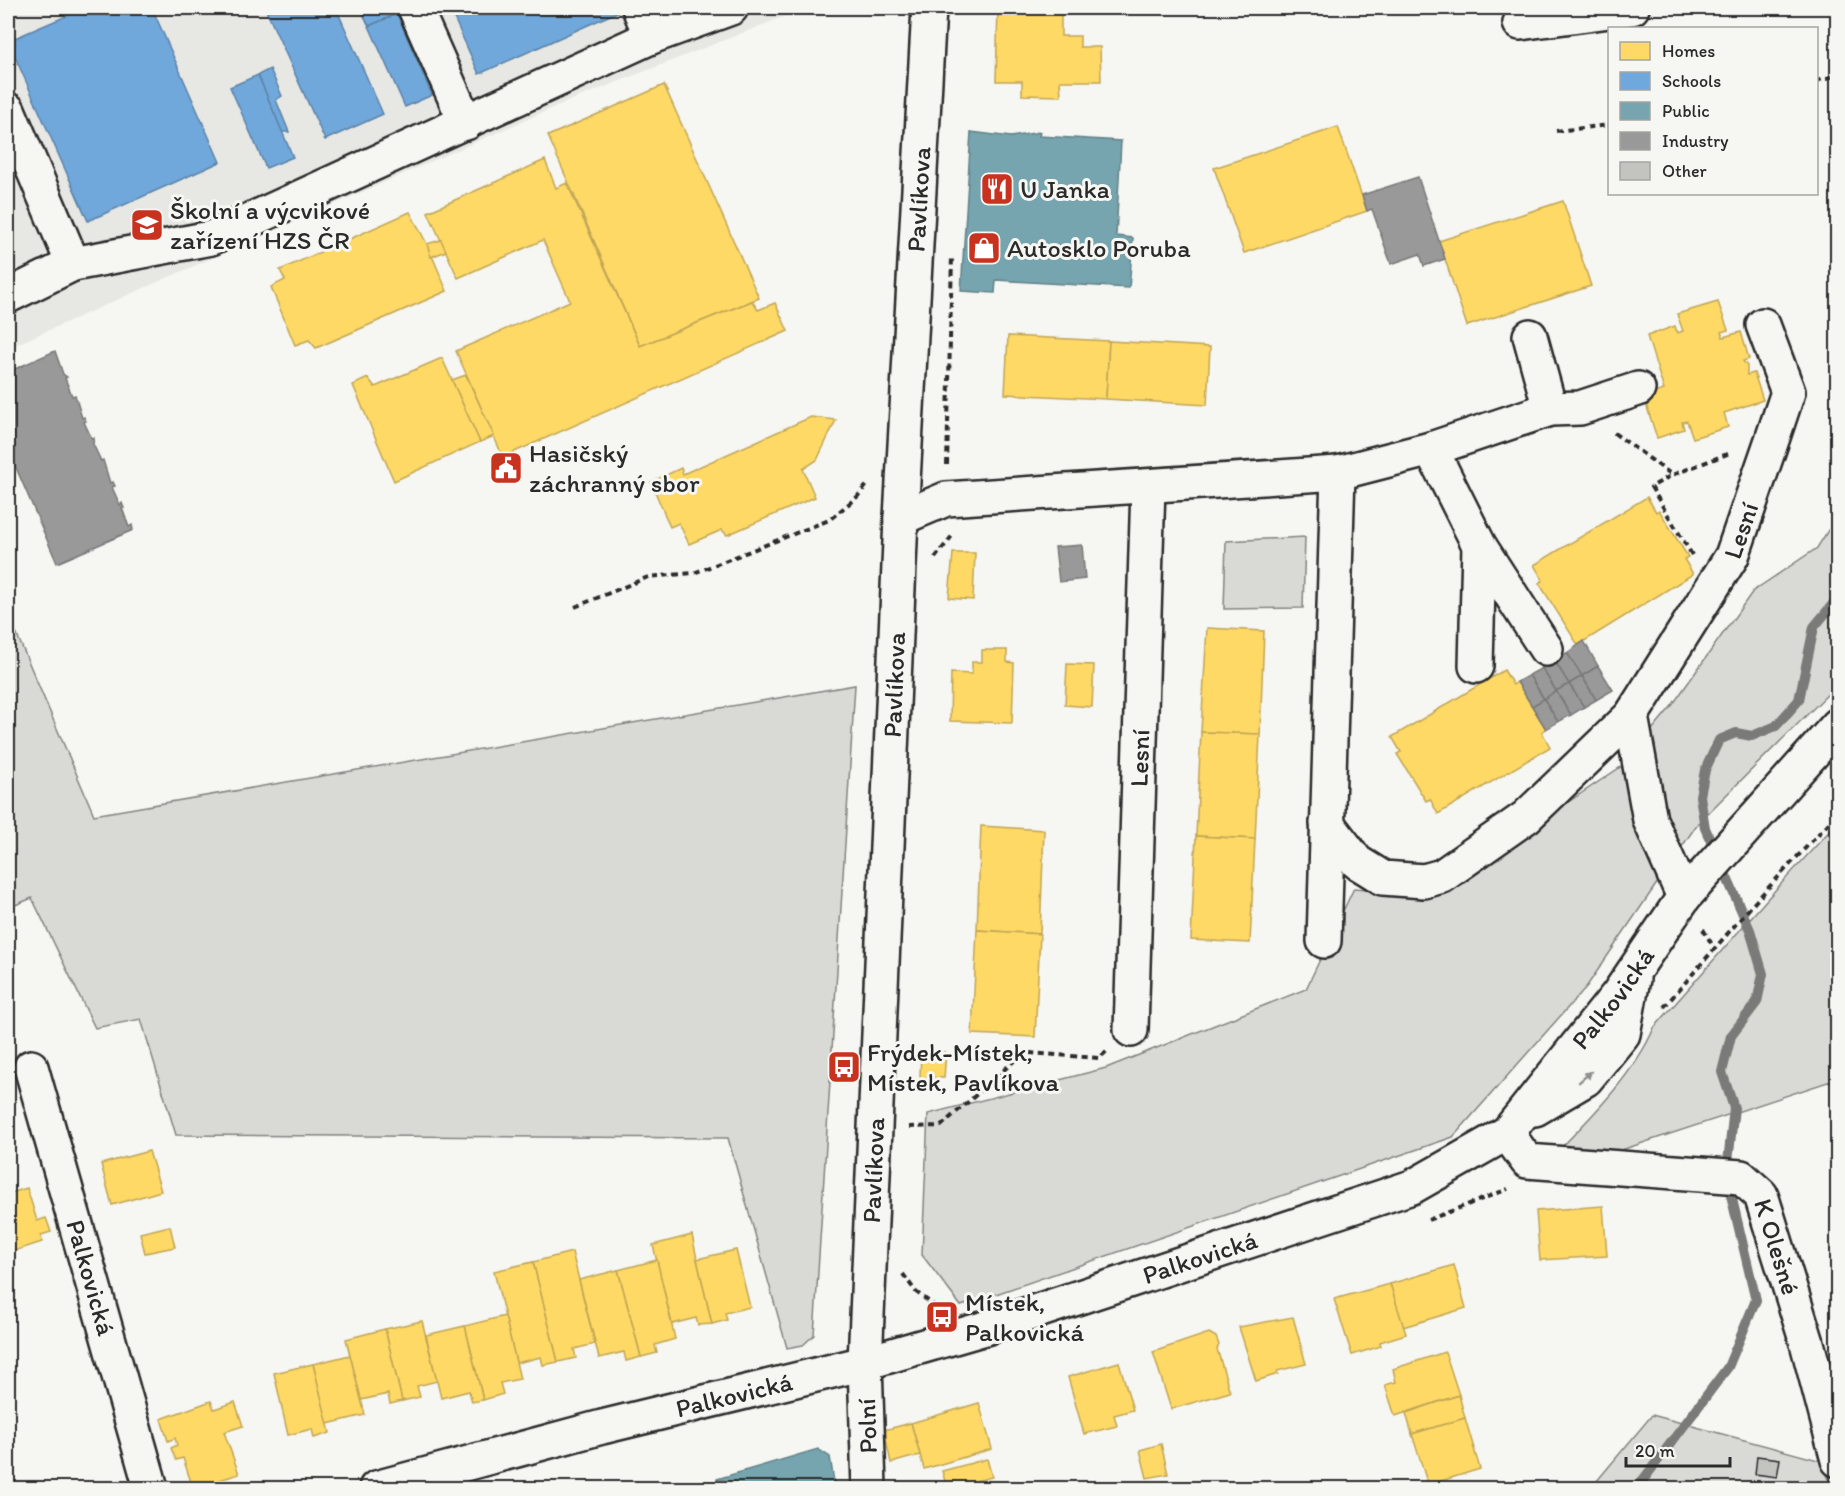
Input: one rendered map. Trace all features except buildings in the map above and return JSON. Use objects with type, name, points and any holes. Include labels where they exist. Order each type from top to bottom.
[{"type":"street","points":[[414,8],[466,123]]},
{"type":"street","points":[[8,296],[73,264],[212,238],[466,123],[645,22],[731,8]]},
{"type":"street","name":"Pavlíkova","points":[[865,1363],[901,518],[930,8]]},
{"type":"street","points":[[1520,23],[1632,8]]},
{"type":"street","points":[[8,110],[73,264]]},
{"type":"street","name":"Lesní","points":[[1326,823],[1357,862],[1383,878],[1424,881],[1442,876],[1526,817],[1631,716],[1713,589],[1732,555],[1773,437],[1788,392],[1763,325]]},
{"type":"street","points":[[1530,336],[1565,409]]},
{"type":"street","points":[[901,518],[946,499],[1338,473],[1431,449],[1638,389]]},
{"type":"street","points":[[1431,449],[1479,545],[1546,650]]},
{"type":"street","points":[[1324,941],[1338,473]]},
{"type":"street","name":"Lesní","points":[[1131,1030],[1148,487]]},
{"type":"street","points":[[1476,666],[1479,545]]},
{"type":"street","points":[[1631,716],[1650,820],[1691,889]]},
{"type":"street","name":"Palkovická","points":[[376,1488],[602,1427],[865,1363],[989,1328],[1412,1187],[1586,1079],[1623,1034],[1634,971],[1691,889],[1838,725]]},
{"type":"street","name":"Palkovická","points":[[31,1067],[151,1488]]},
{"type":"street","name":"K Olešné","points":[[1512,1126],[1527,1161],[1729,1176],[1761,1195],[1807,1343],[1838,1460]]},
{"type":"street","name":"Polní","points":[[865,1363],[869,1488]]},
{"type":"path","points":[[1818,80],[1838,75]]},
{"type":"path","points":[[1556,131],[1608,125]]},
{"type":"path","points":[[950,537],[946,499],[953,247]]},
{"type":"path","points":[[1565,409],[1672,475]]},
{"type":"path","points":[[1713,589],[1651,486],[1672,475],[1773,437]]},
{"type":"path","points":[[575,607],[648,577],[694,573],[829,520],[857,497],[869,482]]},
{"type":"path","points":[[1731,929],[1838,813]]},
{"type":"path","points":[[906,1128],[941,1126],[1015,1060],[1030,1053],[1100,1058],[1131,1030]]},
{"type":"shaded area","name":"Školní a výcvikové zařízení HZS ČR","points":[[8,8],[806,8],[564,103],[8,348]]},
{"type":"shaded area","points":[[1837,516],[1837,685],[1698,823],[1587,986],[1453,1137],[961,1306],[922,1255],[928,1114],[1106,1068],[1306,989],[1354,888],[1420,893],[1501,847],[1622,766],[1671,707],[1753,591],[1817,548]]},
{"type":"shaded area","points":[[1305,537],[1303,608],[1224,609],[1226,541]]},
{"type":"shaded area","points":[[8,614],[94,815],[855,685],[814,1335],[803,1345],[787,1348],[728,1138],[176,1135],[141,1019],[95,1028],[32,898],[8,908]]},
{"type":"shaded area","points":[[1837,823],[1837,1079],[1530,1180],[1615,1089],[1643,1049],[1654,1028]]},
{"type":"shaded area","points":[[1652,1415],[1822,1461],[1832,1488],[1591,1488]]},
{"type":"waterway","points":[[1637,1488],[1728,1367],[1756,1300],[1731,1195],[1728,1162],[1734,1108],[1722,1072],[1731,1036],[1757,1002],[1763,974],[1750,930],[1705,828],[1700,796],[1705,770],[1719,740],[1736,733],[1752,736],[1776,726],[1799,700],[1814,627],[1838,598]]},
{"type":"place","name":"U Janka","points":[[997,189]]},
{"type":"place","name":"Školní a výcvikové zařízení HZS ČR","points":[[147,225]]},
{"type":"place","name":"Autosklo Poruba","points":[[984,248]]},
{"type":"place","name":"Hasičský záchranný sbor","points":[[506,468]]},
{"type":"place","name":"Frýdek-Místek, Místek, Pavlíkova","points":[[844,1067]]},
{"type":"place","name":"Místek, Palkovická","points":[[942,1317]]}]
